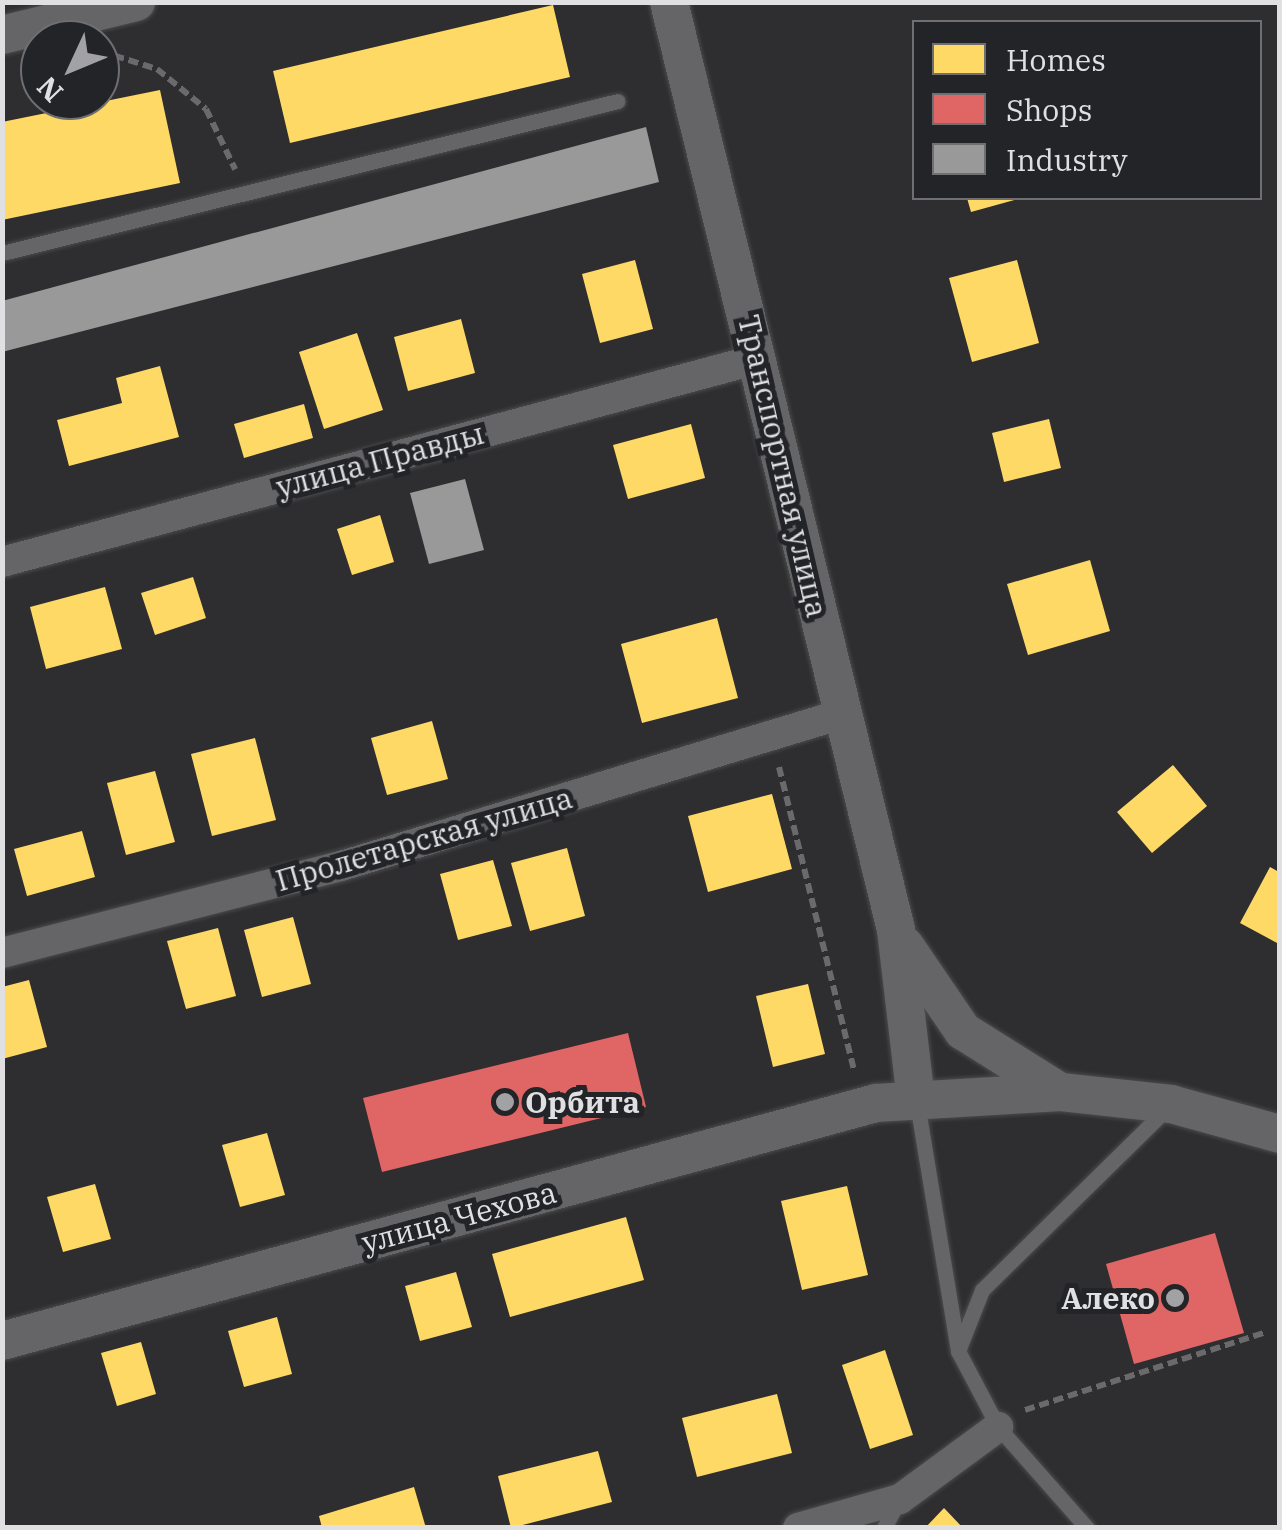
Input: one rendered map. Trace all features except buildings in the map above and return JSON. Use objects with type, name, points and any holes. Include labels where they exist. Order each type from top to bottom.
[{"type":"street","points":[[2,35],[136,2]]},
{"type":"street","name":"Транспортная улица","points":[[669,2],[896,930]]},
{"type":"street","name":"улица Правды","points":[[2,562],[758,359]]},
{"type":"street","name":"Пролетарская улица","points":[[2,953],[341,866],[842,714]]},
{"type":"street","points":[[896,930],[963,1031],[1061,1092]]},
{"type":"street","points":[[896,930],[916,1099],[1061,1092],[1171,1104],[1280,1134]]},
{"type":"street","name":"улица Чехова","points":[[2,1341],[608,1176],[916,1099]]},
{"type":"street","points":[[798,1528],[900,1498],[998,1427]]},
{"type":"lane","points":[[2,252],[618,100]]},
{"type":"lane","points":[[916,1099],[958,1351],[998,1427],[1086,1528]]},
{"type":"lane","points":[[958,1351],[982,1290],[1171,1104]]},
{"type":"lane","points":[[884,1528],[900,1498]]},
{"type":"path","points":[[120,57],[158,69],[206,109],[247,192]]},
{"type":"path","points":[[771,735],[856,1077]]},
{"type":"path","points":[[1024,1410],[1266,1332]]},
{"type":"place","name":"Орбита","points":[[505,1102]]},
{"type":"place","name":"Алеко","points":[[1175,1298]]}]
